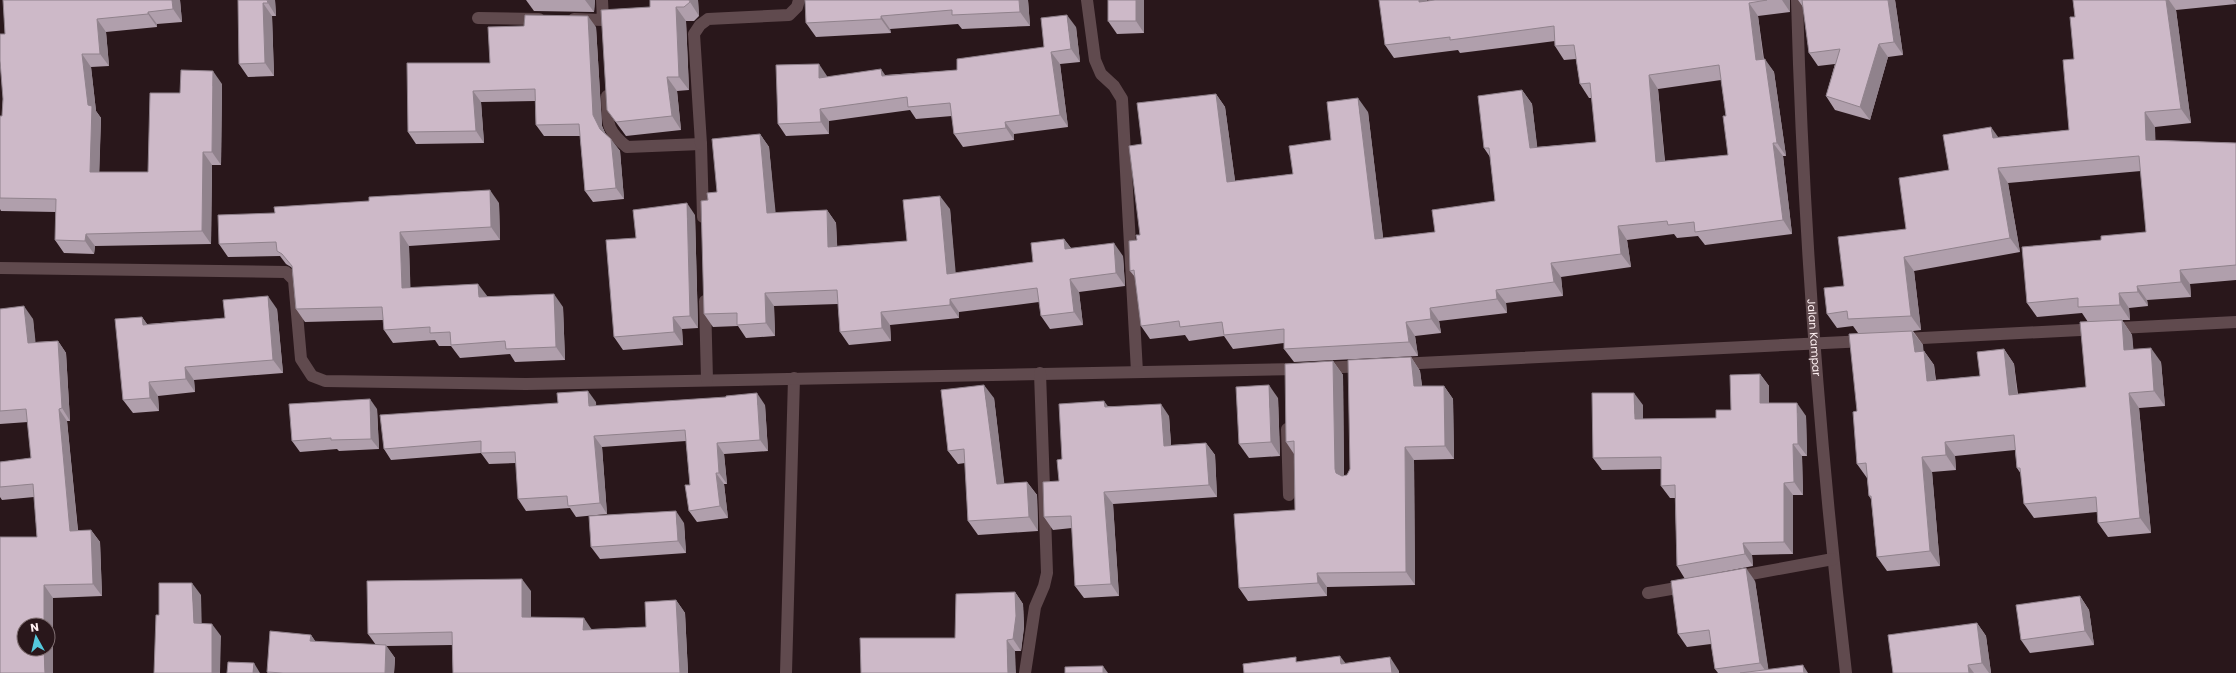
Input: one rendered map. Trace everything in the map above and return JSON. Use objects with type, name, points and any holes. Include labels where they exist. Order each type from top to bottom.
[{"type":"street","points":[[602,0],[604,35]]},
{"type":"street","points":[[704,226],[701,144],[694,34],[700,25],[708,19],[789,15],[797,7],[799,0]]},
{"type":"street","points":[[1087,0],[1095,60],[1101,74],[1114,86],[1122,99],[1137,372]]},
{"type":"street","name":"Jalan Kampar","points":[[1797,0],[1814,344],[1833,559],[1846,673]]},
{"type":"street","points":[[478,18],[548,19]]},
{"type":"street","points":[[564,19],[603,20]]},
{"type":"street","points":[[606,80],[609,126],[614,137],[627,147],[701,144]]},
{"type":"street","points":[[0,268],[286,272],[294,280],[301,359],[312,376],[325,381],[526,384],[1040,373],[1285,370],[1374,366]]},
{"type":"street","points":[[705,288],[707,380]]},
{"type":"street","points":[[1894,340],[2236,322]]},
{"type":"street","points":[[1389,365],[1878,340]]},
{"type":"street","points":[[1350,367],[1350,382]]},
{"type":"street","points":[[1285,370],[1286,385]]},
{"type":"street","points":[[1025,673],[1035,607],[1044,586],[1047,573],[1040,373]]},
{"type":"street","points":[[786,673],[794,378]]},
{"type":"street","points":[[1287,417],[1289,495]]},
{"type":"street","points":[[1725,579],[1833,559]]},
{"type":"street","points":[[1648,593],[1702,583]]},
{"type":"building","points":[[3,0],[172,0],[173,9],[148,12],[148,14],[97,19],[100,54],[82,54],[88,105],[92,106],[90,172],[148,172],[150,93],[180,93],[181,70],[213,71],[212,152],[203,152],[202,231],[86,234],[85,241],[55,240],[56,199],[0,198],[0,116],[2,116],[3,99],[0,61],[0,34],[5,34]]},
{"type":"building","points":[[238,0],[267,0],[268,3],[263,3],[265,63],[239,64]]},
{"type":"building","points":[[650,0],[689,0],[690,2],[684,7],[676,7],[679,77],[667,77],[672,116],[616,122],[607,110],[601,10],[650,7]]},
{"type":"building","points":[[805,0],[1019,0],[1020,12],[952,15],[952,10],[881,16],[881,19],[806,23]]},
{"type":"building","points":[[1108,0],[1136,0],[1136,21],[1108,21]]},
{"type":"building","points":[[1379,0],[1419,0],[1419,2],[1435,0],[1767,0],[1749,3],[1756,60],[1765,59],[1777,143],[1773,143],[1783,220],[1695,232],[1694,222],[1668,225],[1667,221],[1618,226],[1621,254],[1551,263],[1554,282],[1496,290],[1497,299],[1430,308],[1431,319],[1406,322],[1409,342],[1284,349],[1284,329],[1224,335],[1222,322],[1180,327],[1179,321],[1141,326],[1134,270],[1130,271],[1129,241],[1137,240],[1136,235],[1140,235],[1129,146],[1142,144],[1137,103],[1216,94],[1227,182],[1293,174],[1289,146],[1331,140],[1327,102],[1358,98],[1375,239],[1435,232],[1432,210],[1495,201],[1489,148],[1484,148],[1478,96],[1522,90],[1530,148],[1596,142],[1590,83],[1580,84],[1574,45],[1555,46],[1554,26],[1450,40],[1450,37],[1385,45]],"holes":[[[1719,65],[1726,116],[1723,116],[1728,155],[1656,162],[1649,75]]]},
{"type":"building","points":[[1802,0],[1888,0],[1894,42],[1879,44],[1860,107],[1826,96],[1840,49],[1809,53]]},
{"type":"building","points":[[2073,0],[2166,0],[2181,109],[2145,112],[2146,140],[2236,143],[2236,265],[2180,270],[2181,282],[2137,286],[2138,292],[2119,293],[2120,305],[2078,307],[2078,298],[2027,303],[2022,247],[2101,240],[2101,236],[2146,232],[2139,156],[1998,168],[2010,238],[1904,257],[1911,316],[1848,319],[1847,311],[1827,314],[1824,288],[1844,286],[1838,237],[1906,229],[1899,178],[1949,170],[1943,135],[1991,127],[1993,138],[2069,130],[2063,60],[2074,59],[2070,17],[2075,17]]},
{"type":"building","points":[[525,15],[588,16],[593,115],[600,129],[611,139],[616,188],[585,191],[579,124],[536,125],[535,89],[473,91],[476,131],[408,132],[407,63],[490,63],[488,27],[524,26]]},
{"type":"building","points":[[1067,15],[1071,49],[1051,52],[1060,115],[1005,122],[1006,128],[954,134],[950,103],[908,107],[907,97],[820,109],[821,122],[778,124],[776,65],[819,64],[819,78],[881,69],[882,76],[957,70],[957,59],[1044,47],[1041,18]]},
{"type":"building","points":[[760,134],[767,213],[827,210],[828,247],[907,241],[903,200],[940,196],[947,274],[1033,262],[1031,243],[1064,239],[1065,249],[1114,243],[1116,273],[1070,279],[1074,312],[1041,316],[1037,288],[950,299],[950,305],[881,312],[882,328],[840,332],[837,290],[765,293],[766,323],[737,325],[737,313],[704,314],[701,201],[708,200],[707,193],[717,192],[712,139]]},
{"type":"building","points":[[490,190],[491,227],[400,232],[402,288],[478,284],[479,297],[554,294],[556,347],[506,349],[505,341],[451,345],[450,332],[430,333],[430,327],[384,330],[382,307],[296,309],[292,266],[282,254],[277,251],[276,242],[219,244],[218,215],[275,213],[274,207],[369,201],[369,197]]},
{"type":"building","points":[[687,203],[690,316],[673,317],[674,332],[614,337],[606,240],[636,238],[633,210]]},
{"type":"building","points":[[268,296],[273,360],[185,367],[186,379],[149,382],[150,398],[123,400],[115,319],[142,317],[143,325],[225,318],[223,300]]},
{"type":"building","points":[[24,306],[28,343],[58,341],[62,408],[59,409],[70,531],[91,530],[93,584],[44,585],[44,617],[16,617],[16,657],[44,657],[45,673],[0,673],[0,537],[37,537],[33,484],[0,487],[0,462],[31,458],[26,409],[0,411],[0,309]]},
{"type":"building","points":[[2122,320],[2124,350],[2151,348],[2154,391],[2129,393],[2140,518],[2098,523],[2096,497],[2024,504],[2020,468],[2017,468],[2014,435],[1945,442],[1946,455],[1922,457],[1930,551],[1877,557],[1866,463],[1857,464],[1853,412],[1857,411],[1849,334],[1912,331],[1915,352],[1924,351],[1927,381],[1980,376],[1977,352],[2004,349],[2009,395],[2086,387],[2080,322]]},
{"type":"building","points":[[1411,357],[1414,386],[1444,386],[1445,446],[1405,447],[1406,572],[1317,573],[1318,583],[1239,588],[1234,514],[1295,510],[1294,441],[1286,442],[1285,364],[1333,361],[1335,469],[1336,473],[1342,476],[1347,475],[1350,469],[1348,360]]},
{"type":"building","points":[[1760,374],[1760,403],[1797,403],[1798,444],[1793,444],[1794,482],[1784,483],[1784,542],[1743,543],[1745,554],[1677,566],[1675,485],[1661,486],[1661,457],[1593,458],[1592,393],[1634,393],[1635,419],[1716,418],[1716,410],[1731,410],[1730,375]]},
{"type":"building","points":[[984,385],[997,484],[1027,482],[1029,517],[968,521],[964,449],[948,451],[941,390]]},
{"type":"building","points":[[1269,385],[1271,442],[1239,444],[1236,387]]},
{"type":"building","points":[[588,391],[589,406],[726,397],[757,393],[760,440],[717,443],[719,473],[716,473],[720,506],[689,511],[685,485],[690,485],[685,430],[594,436],[600,503],[568,506],[567,496],[518,499],[515,452],[481,453],[481,441],[384,449],[380,415],[558,403],[557,393]]},
{"type":"building","points":[[370,399],[371,439],[331,440],[331,438],[292,441],[289,404]]},
{"type":"building","points":[[1104,401],[1105,407],[1161,404],[1164,446],[1206,443],[1209,485],[1104,492],[1111,584],[1075,586],[1071,516],[1044,517],[1043,482],[1059,481],[1057,460],[1062,459],[1059,404]]},
{"type":"building","points":[[676,511],[678,541],[591,547],[589,516]]},
{"type":"building","points":[[1746,568],[1760,663],[1715,669],[1709,630],[1678,634],[1671,581]]},
{"type":"building","points":[[522,579],[522,617],[584,618],[583,630],[646,627],[645,602],[676,600],[680,673],[453,673],[452,632],[368,634],[367,581]]},
{"type":"building","points":[[159,583],[192,583],[194,623],[212,624],[212,673],[154,673],[156,615],[159,615]]},
{"type":"building","points":[[1015,592],[1016,616],[1013,639],[1007,640],[1008,673],[861,673],[860,638],[955,638],[956,594]]},
{"type":"building","points":[[2080,596],[2085,631],[2021,640],[2016,605]]},
{"type":"building","points":[[1977,623],[1982,663],[1968,665],[1969,673],[1893,673],[1888,635]]},
{"type":"building","points":[[270,631],[311,635],[310,641],[386,645],[385,673],[267,672]]},
{"type":"building","points":[[1340,656],[1341,664],[1390,657],[1392,673],[1244,673],[1243,664],[1296,657],[1296,662]]},
{"type":"building","points":[[228,662],[254,663],[253,673],[227,673]]},
{"type":"building","points":[[1803,665],[1804,673],[1740,673]]},
{"type":"building","points":[[1103,666],[1103,673],[1065,673],[1065,667]]}]
